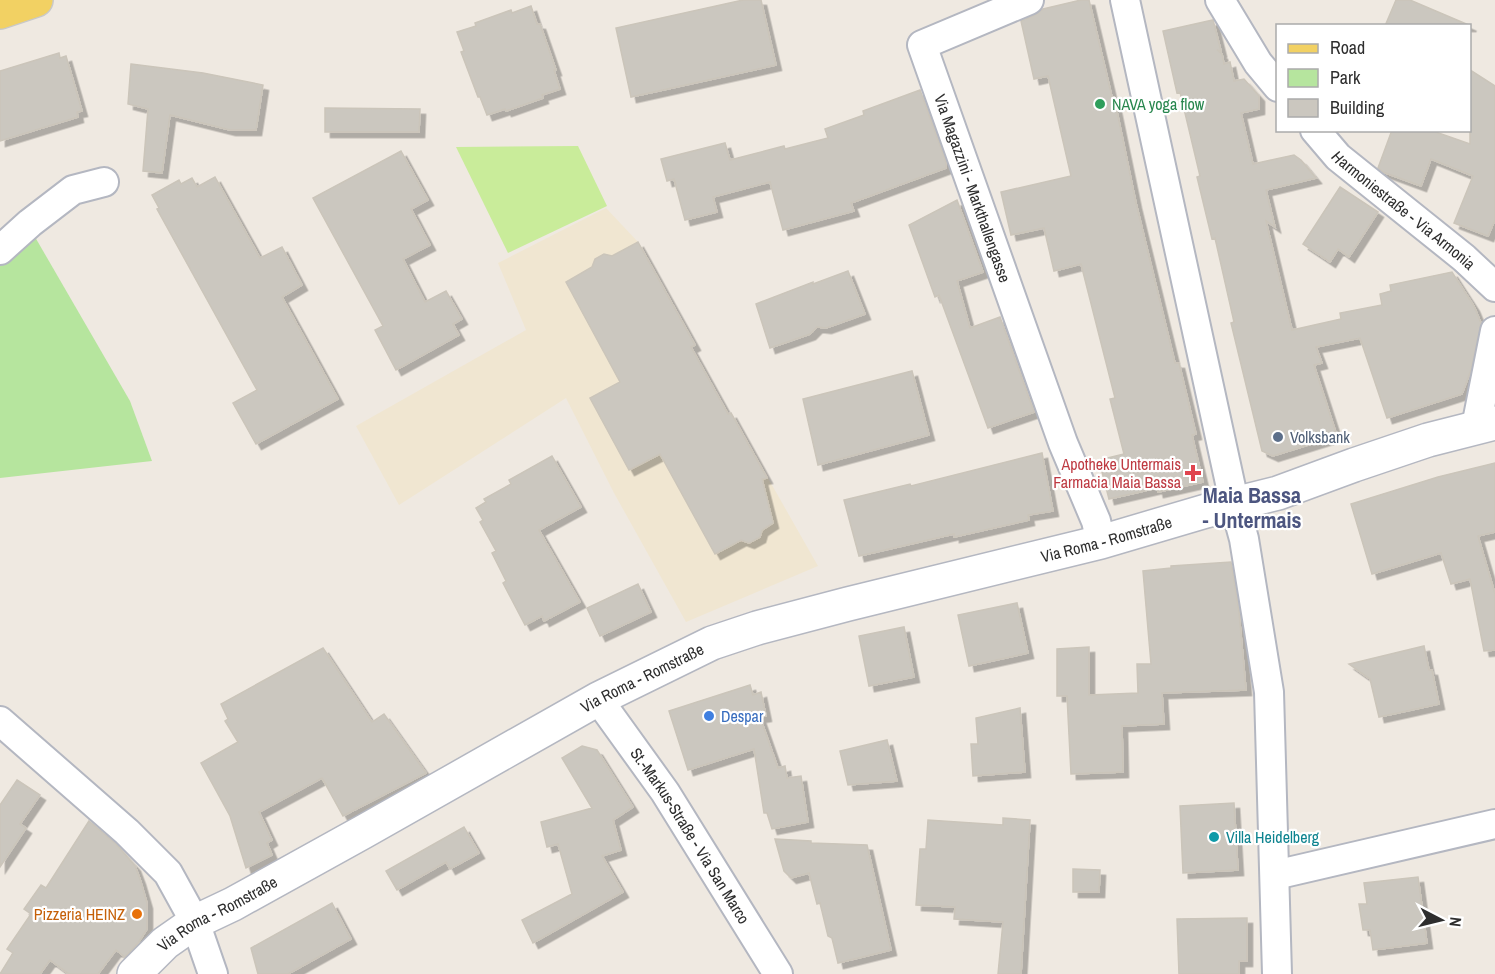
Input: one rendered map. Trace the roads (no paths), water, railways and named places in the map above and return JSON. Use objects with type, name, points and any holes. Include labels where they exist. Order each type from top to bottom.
[{"type":"main road","points":[[0,12],[36,0]]},
{"type":"street","name":"Via Magazzini - Markthallengasse","points":[[1029,0],[922,45],[1063,443],[1096,521],[1101,542]]},
{"type":"street","points":[[1125,0],[1220,508],[1244,538],[1269,692],[1278,974]]},
{"type":"street","points":[[1220,0],[1258,63],[1276,85]]},
{"type":"street","name":"Harmoniestraße - Via Armonia","points":[[1318,132],[1338,156],[1464,258],[1495,287]]},
{"type":"street","points":[[0,250],[73,190],[104,182]]},
{"type":"street","points":[[1486,425],[1495,331]]},
{"type":"street","name":"Via Roma - Romstraße","points":[[134,974],[165,943],[195,922],[233,904],[333,849],[598,699],[712,644],[757,628],[1101,542],[1278,493],[1354,465],[1486,425]]},
{"type":"street","name":"St.-Markus-Straße - Via San Marco","points":[[598,699],[665,792],[778,974]]},
{"type":"street","points":[[0,721],[127,832],[168,873],[195,922],[213,974]]},
{"type":"street","points":[[1275,874],[1495,825]]},
{"type":"place","name":"NAVA yoga flow","points":[[1100,104]]},
{"type":"place","name":"Volksbank","points":[[1278,437]]},
{"type":"place","name":"Apotheke Untermais Farmacia Maia Bassa","points":[[1193,473]]},
{"type":"place","name":"Despar","points":[[709,716]]},
{"type":"place","name":"Villa Heidelberg","points":[[1214,837]]},
{"type":"place","name":"Pizzeria HEINZ","points":[[137,914]]},
{"type":"district","name":"Maia Bassa - Untermais","points":[[1252,508]]}]
